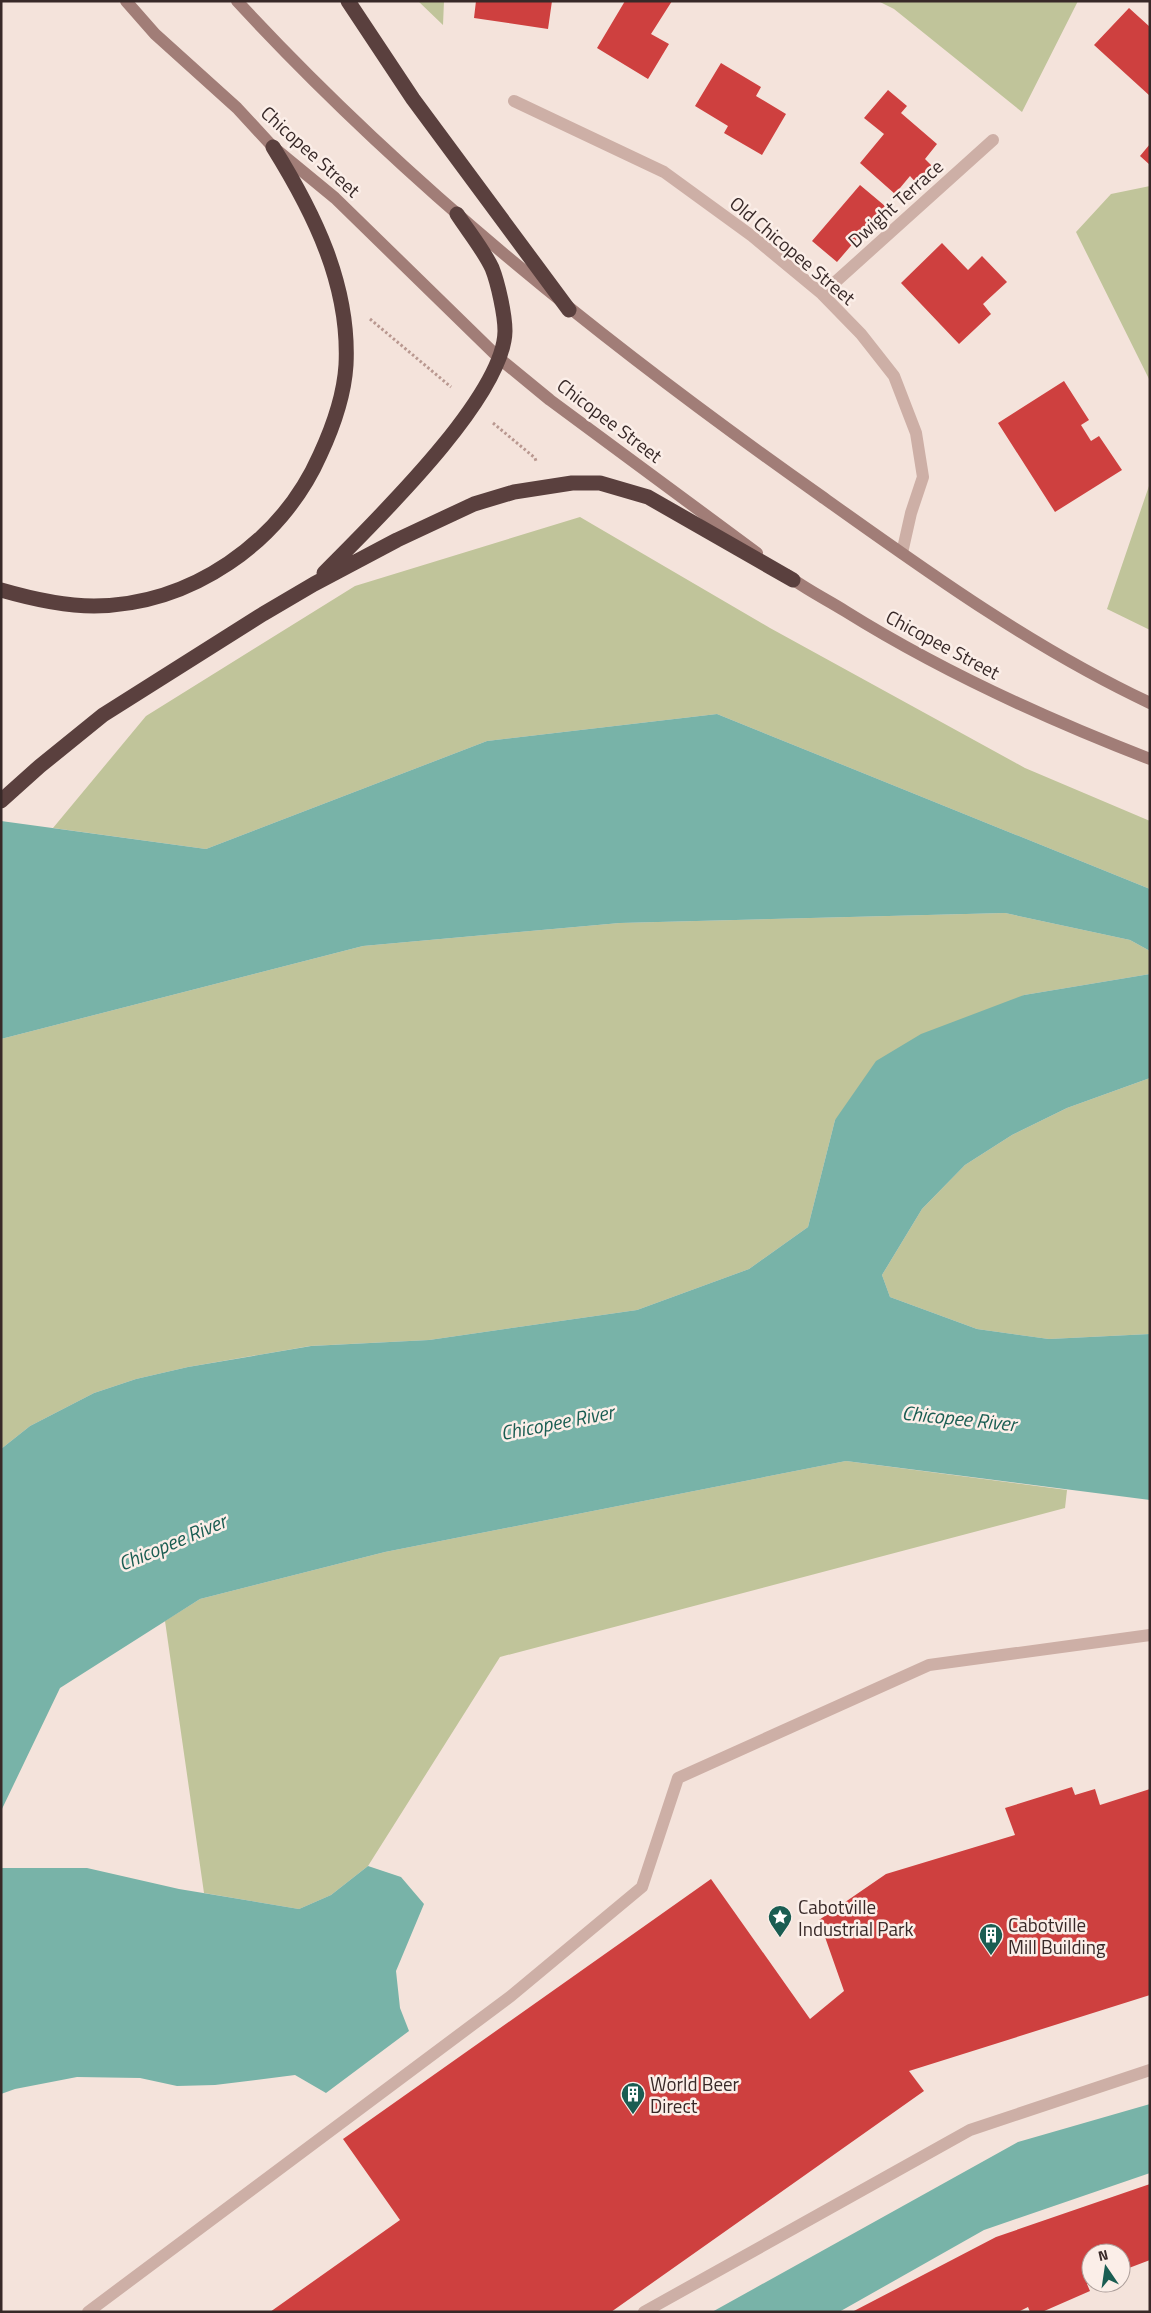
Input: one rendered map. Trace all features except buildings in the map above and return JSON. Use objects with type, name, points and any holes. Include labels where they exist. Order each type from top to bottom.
[{"type":"highway","points":[[348,1],[413,99],[570,310]]},
{"type":"highway","points":[[1,590],[30,599],[94,606],[122,603],[174,590],[227,565],[250,548],[276,525],[297,497],[322,452],[340,401],[346,366],[345,336],[335,276],[320,231],[298,188],[272,147]]},
{"type":"highway","points":[[314,584],[424,470],[472,406],[500,359],[505,331],[492,268],[457,214]]},
{"type":"highway","points":[[1,801],[40,766],[103,715],[206,649],[314,584],[397,540],[474,504],[514,492],[572,483],[600,483],[648,497],[793,580]]},
{"type":"main road","name":"Chicopee Street","points":[[126,1],[155,34],[236,108],[272,147],[335,198],[500,359],[550,400],[793,580],[876,631],[946,670],[1036,712],[1150,759]]},
{"type":"main road","points":[[237,1],[346,113],[457,214],[570,310],[668,386],[902,554],[1005,622],[1111,685],[1150,703]]},
{"type":"street","name":"Old Chicopee Street","points":[[514,101],[664,172],[752,236],[822,294],[861,334],[894,376],[916,433],[923,477],[902,554]]},
{"type":"street","name":"Dwight Terrace","points":[[822,294],[992,140]]},
{"type":"street","points":[[88,2312],[511,1996],[642,1886],[678,1778],[929,1666],[1150,1635]]},
{"type":"street","points":[[644,2312],[970,2130],[1150,2070]]},
{"type":"path","points":[[365,317],[374,320],[454,390]]},
{"type":"path","points":[[492,422],[536,458],[537,464]]},
{"type":"green space","points":[[418,1],[444,1],[443,25]]},
{"type":"green space","points":[[878,1],[1078,1],[1022,112],[894,9]]},
{"type":"green space","points":[[1150,186],[1150,381],[1076,232],[1111,194]]},
{"type":"green space","points":[[1150,483],[1150,630],[1107,609]]},
{"type":"green space","points":[[580,517],[770,628],[1025,768],[1150,821],[1150,889],[717,714],[487,741],[206,849],[53,828],[146,716],[355,586]]},
{"type":"green space","points":[[1005,913],[1130,940],[1150,951],[1150,974],[1024,995],[835,1120],[808,1227],[749,1269],[637,1310],[429,1340],[310,1346],[188,1367],[136,1379],[94,1393],[30,1426],[1,1449],[1,1039],[363,946],[620,923]]},
{"type":"green space","points":[[1150,1078],[1150,1334],[1049,1339],[977,1329],[890,1297],[882,1275],[922,1209],[965,1165],[1012,1135],[1067,1108]]},
{"type":"green space","points":[[846,1461],[1067,1490],[1065,1508],[500,1657],[368,1866],[331,1895],[299,1909],[204,1893],[165,1621],[200,1599],[385,1552]]},
{"type":"water","points":[[717,714],[1150,889],[1150,951],[1130,940],[1005,913],[620,923],[363,946],[1,1039],[1,821],[206,849],[487,741]]},
{"type":"water","name":"Chicopee River","points":[[1150,974],[1150,1078],[1067,1108],[1012,1135],[965,1165],[922,1209],[882,1275],[890,1297],[977,1329],[1049,1339],[1150,1334],[1150,1500],[846,1461],[385,1552],[200,1599],[60,1688],[1,1811],[1,1449],[30,1426],[94,1393],[136,1379],[188,1367],[311,1346],[429,1340],[637,1310],[749,1269],[808,1227],[835,1120],[876,1061],[921,1034],[1024,995]]},
{"type":"water","points":[[368,1866],[401,1877],[424,1904],[396,1971],[400,2008],[409,2031],[326,2093],[295,2075],[215,2085],[177,2086],[140,2078],[77,2077],[15,2089],[1,2094],[1,1868],[87,1868],[179,1889],[299,1909],[331,1895]]},
{"type":"water","points":[[1150,2104],[1150,2173],[984,2230],[839,2312],[712,2312],[1018,2142]]},
{"type":"place","name":"Cabotville Industrial Park","points":[[780,1938]]},
{"type":"place","name":"Cabotville Mill Building","points":[[991,1956]]},
{"type":"place","name":"World Beer Direct","points":[[633,2115]]}]
